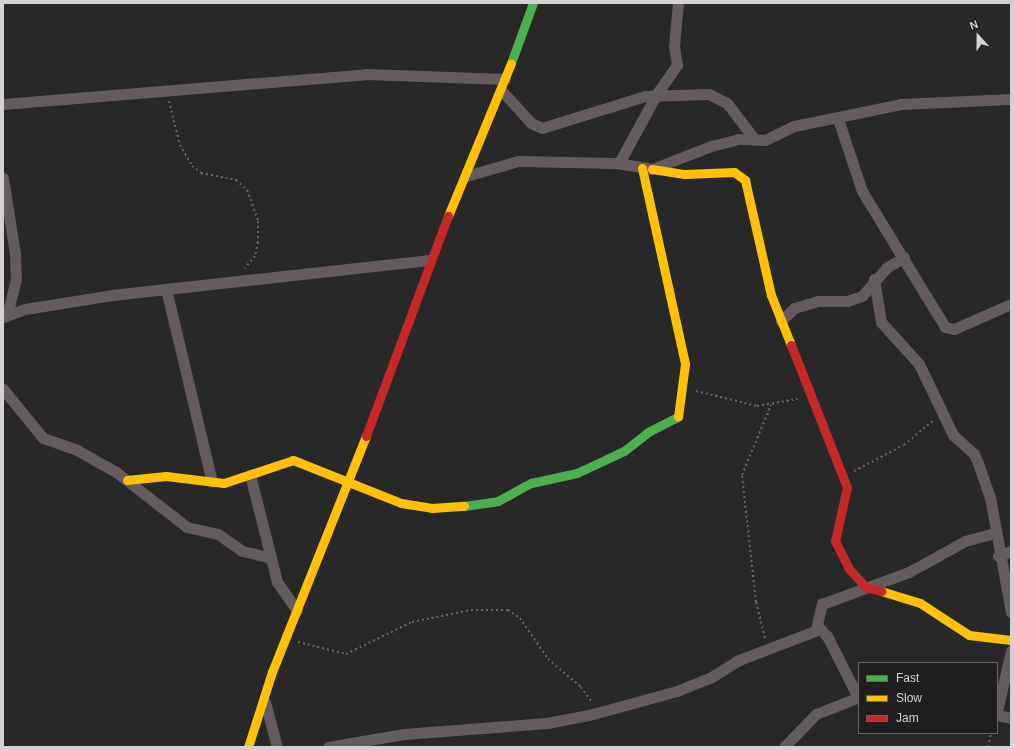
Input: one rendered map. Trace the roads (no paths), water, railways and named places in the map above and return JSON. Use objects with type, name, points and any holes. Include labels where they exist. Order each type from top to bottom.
[{"type":"street","points":[[248,747],[264,696],[286,637],[349,484],[430,260],[501,90],[533,3]]},
{"type":"street","points":[[619,163],[656,95],[677,65],[674,41],[678,3]]},
{"type":"street","points":[[3,104],[167,92],[366,74],[505,79]]},
{"type":"street","points":[[501,90],[531,123],[542,128],[656,95],[719,97],[755,140]]},
{"type":"street","points":[[647,169],[711,146],[765,140],[794,126],[838,119],[900,104],[1011,99]]},
{"type":"street","points":[[838,119],[862,191],[947,329],[1011,304]]},
{"type":"street","points":[[466,176],[518,161],[619,163],[647,169],[685,174],[734,172],[742,176],[781,321],[848,495],[835,541],[849,569],[866,588],[920,603],[969,635],[1011,640]]},
{"type":"street","points":[[127,480],[166,476],[224,483],[293,460],[349,484],[422,507],[491,503],[531,484],[577,473],[624,451],[648,432],[678,418],[683,389],[684,352],[647,169]]},
{"type":"street","points":[[3,178],[15,254],[16,279],[5,316]]},
{"type":"street","points":[[781,321],[794,308],[819,300],[847,301],[862,296],[874,279],[904,257]]},
{"type":"street","points":[[5,316],[25,309],[166,289],[430,260]]},
{"type":"street","points":[[874,279],[881,322],[919,364],[943,411],[953,435],[974,454],[990,497],[998,556],[1011,612]]},
{"type":"street","points":[[166,289],[212,482]]},
{"type":"street","points":[[3,388],[43,438],[77,450],[127,480],[186,527],[218,534],[242,551],[269,557]]},
{"type":"street","points":[[250,475],[269,557],[282,594],[297,611]]},
{"type":"street","points":[[816,629],[822,604],[932,561],[965,541],[994,533]]},
{"type":"street","points":[[998,556],[1011,551]]},
{"type":"street","points":[[328,747],[404,734],[547,723],[598,713],[690,686],[768,648],[816,629]]},
{"type":"street","points":[[784,747],[816,714],[858,697],[827,636],[816,629]]},
{"type":"street","points":[[998,707],[1011,651]]},
{"type":"street","points":[[264,696],[277,747]]},
{"type":"street","points":[[998,715],[1011,718]]}]
